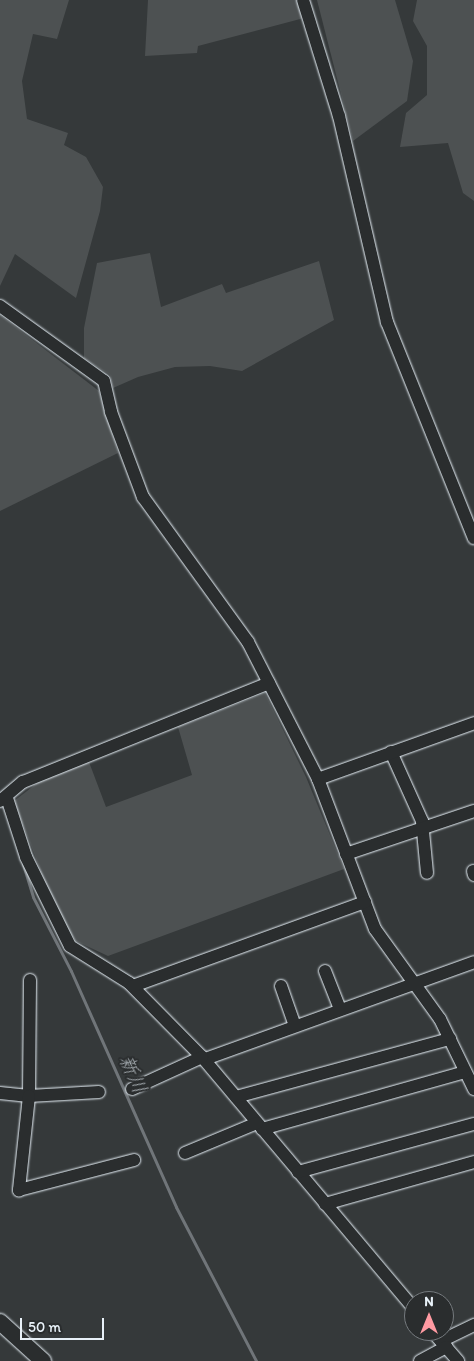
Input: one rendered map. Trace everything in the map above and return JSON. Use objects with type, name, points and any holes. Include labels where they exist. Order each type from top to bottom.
[{"type":"main road","points":[[0,1322],[38,1356]]},
{"type":"street","points":[[303,0],[339,116],[387,322],[474,538]]},
{"type":"street","points":[[0,306],[104,381],[111,412],[142,497],[248,642],[318,780],[375,929],[414,983],[450,1039],[474,1089]]},
{"type":"street","points":[[269,683],[23,782],[4,800],[26,856],[70,946],[107,966],[133,986],[203,1058],[404,1297]]},
{"type":"street","points":[[318,780],[474,723]]},
{"type":"street","points":[[391,752],[423,828],[427,873]]},
{"type":"street","points":[[346,854],[474,810]]},
{"type":"street","points":[[133,986],[364,902]]},
{"type":"street","points":[[132,1089],[203,1058],[474,962]]},
{"type":"street","points":[[325,971],[340,1009]]},
{"type":"street","points":[[30,980],[29,1096],[19,1190],[134,1160]]},
{"type":"street","points":[[281,986],[295,1026]]},
{"type":"street","points":[[236,1097],[450,1039]]},
{"type":"street","points":[[185,1153],[260,1126],[465,1072]]},
{"type":"street","points":[[0,1093],[29,1096],[100,1092]]},
{"type":"street","points":[[298,1172],[474,1124]]},
{"type":"street","points":[[325,1204],[474,1162]]},
{"type":"street","points":[[420,1361],[474,1325]]},
{"type":"street","points":[[440,1341],[458,1361]]},
{"type":"shaded area","points":[[0,0],[69,0],[57,39],[33,34],[22,81],[27,119],[68,133],[64,145],[86,157],[103,187],[100,211],[76,298],[15,254],[0,286]]},
{"type":"shaded area","points":[[148,0],[298,0],[304,18],[198,46],[197,53],[145,56]]},
{"type":"shaded area","points":[[317,0],[395,0],[413,61],[407,101],[353,141]]},
{"type":"shaded area","points":[[417,0],[474,0],[474,201],[463,193],[448,143],[400,147],[406,113],[427,95],[427,46],[413,21]]},
{"type":"shaded area","points":[[150,253],[161,307],[222,284],[226,293],[319,261],[334,320],[242,371],[210,366],[175,367],[138,377],[113,388],[110,375],[84,358],[84,328],[97,263]]},
{"type":"shaded area","points":[[0,315],[99,391],[118,453],[0,511]]},
{"type":"shaded area","points":[[265,693],[306,777],[344,869],[108,956],[76,941],[56,911],[14,801],[53,771],[89,762],[106,807],[192,775],[178,727]]},
{"type":"waterway","name":"新川","points":[[23,864],[33,897],[71,971],[176,1207],[256,1361]]}]
